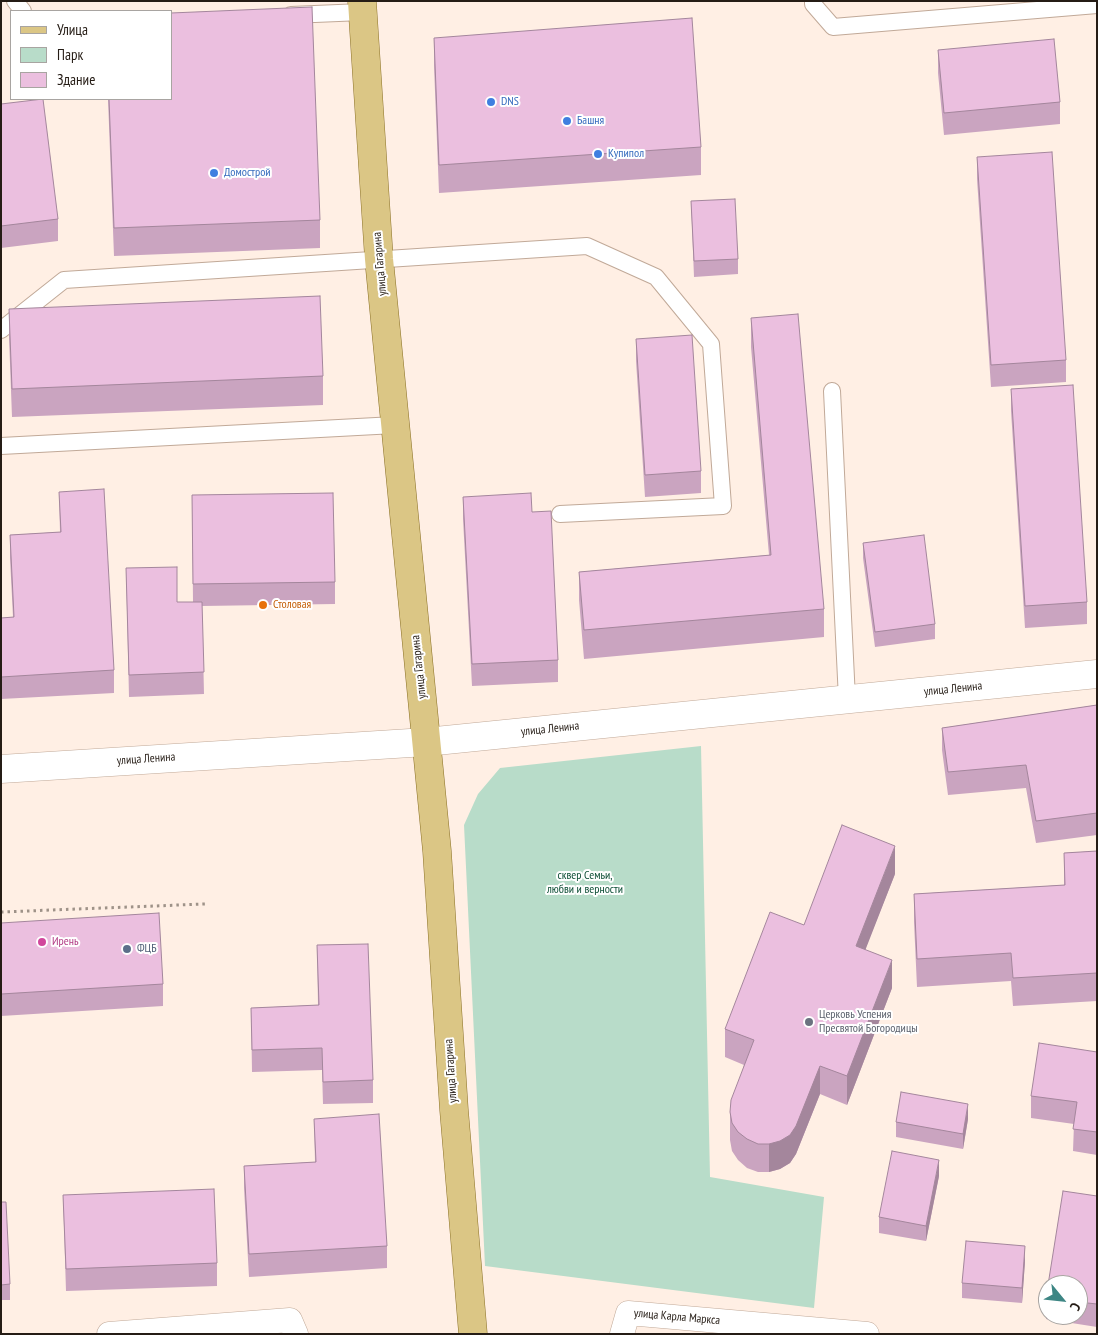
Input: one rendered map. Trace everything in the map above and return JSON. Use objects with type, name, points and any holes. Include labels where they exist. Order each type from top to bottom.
[{"type":"main road","name":"улица Гагарина","points":[[362,6],[379,259],[437,851],[454,1110],[472,1325]]},
{"type":"street","name":"улица Ленина","points":[[1,768],[426,742],[1097,674]]},
{"type":"street","name":"улица Карла Маркса","points":[[622,1334],[628,1313],[867,1334]]},
{"type":"street","points":[[109,1334],[290,1320],[296,1334]]},
{"type":"lane","points":[[813,1],[833,28],[1097,6]]},
{"type":"lane","points":[[277,16],[362,6]]},
{"type":"lane","points":[[1,330],[64,280],[587,246],[656,277],[711,344],[723,506],[560,514]]},
{"type":"lane","points":[[832,391],[847,699]]},
{"type":"lane","points":[[1,446],[396,425]]},
{"type":"path","points":[[1,912],[205,904]]},
{"type":"green space","name":"сквер Семьи, любви и верности","points":[[701,746],[710,1177],[824,1197],[814,1308],[485,1266],[464,825],[478,794],[500,768]]},
{"type":"building","name":"Домострой","points":[[312,7],[320,220],[114,228],[109,100],[172,100],[172,13]]},
{"type":"building","name":"Башня","points":[[692,18],[701,147],[439,165],[434,38]]},
{"type":"building","points":[[1054,39],[1060,102],[944,113],[938,50]]},
{"type":"building","points":[[43,100],[58,219],[1,226],[1,104]]},
{"type":"building","points":[[1052,152],[1066,360],[991,365],[977,157]]},
{"type":"building","points":[[735,199],[738,259],[694,261],[691,201]]},
{"type":"building","points":[[320,296],[323,376],[12,389],[9,309]]},
{"type":"building","points":[[798,314],[824,609],[584,630],[579,572],[771,555],[751,318]]},
{"type":"building","points":[[692,335],[701,471],[645,475],[636,339]]},
{"type":"building","points":[[1073,385],[1087,602],[1025,606],[1011,389]]},
{"type":"building","points":[[104,489],[114,670],[1,677],[1,618],[14,617],[10,535],[61,532],[59,492]]},
{"type":"building","points":[[333,493],[335,582],[193,584],[192,495]]},
{"type":"building","points":[[531,493],[532,512],[551,511],[558,660],[472,664],[463,497]]},
{"type":"building","points":[[924,535],[935,624],[875,632],[863,543]]},
{"type":"building","points":[[177,567],[177,602],[202,602],[204,672],[129,675],[126,568]]},
{"type":"building","points":[[1097,705],[1097,813],[1036,821],[1026,765],[948,772],[942,728]]},
{"type":"building","name":"Церковь Успения Пресвятой Богородицы","points":[[842,825],[895,846],[856,946],[892,960],[847,1076],[820,1066],[796,1126],[790,1135],[780,1141],[758,1144],[738,1132],[732,1123],[730,1112],[731,1100],[754,1040],[725,1029],[770,912],[804,925]]},
{"type":"building","points":[[1097,851],[1097,973],[1013,978],[1011,953],[917,959],[914,894],[1065,885],[1064,853]]},
{"type":"building","points":[[159,913],[163,984],[1,994],[1,923]]},
{"type":"building","points":[[368,944],[373,1080],[323,1082],[322,1048],[252,1050],[251,1008],[319,1005],[317,945]]},
{"type":"building","points":[[1039,1043],[1097,1052],[1097,1132],[1073,1129],[1077,1102],[1031,1096]]},
{"type":"building","points":[[901,1092],[968,1104],[963,1134],[896,1122]]},
{"type":"building","points":[[379,1114],[387,1246],[249,1254],[244,1166],[316,1162],[314,1119]]},
{"type":"building","points":[[892,1151],[939,1160],[926,1226],[879,1217]]},
{"type":"building","points":[[214,1189],[217,1263],[66,1269],[63,1195]]},
{"type":"building","points":[[1063,1191],[1097,1196],[1097,1304],[1088,1303],[1088,1275],[1050,1275]]},
{"type":"building","points":[[1,1202],[6,1202],[10,1284],[1,1285]]},
{"type":"building","points":[[966,1241],[1025,1246],[1022,1288],[962,1283]]},
{"type":"place","name":"DNS","points":[[491,102]]},
{"type":"place","name":"Башня","points":[[567,121]]},
{"type":"place","name":"Купипол","points":[[598,154]]},
{"type":"place","name":"Домострой","points":[[214,173]]},
{"type":"place","name":"Столовая","points":[[263,605]]},
{"type":"place","name":"Ирень","points":[[42,942]]},
{"type":"place","name":"ФЦБ","points":[[127,949]]},
{"type":"place","name":"Церковь Успения Пресвятой Богородицы","points":[[809,1022]]}]
